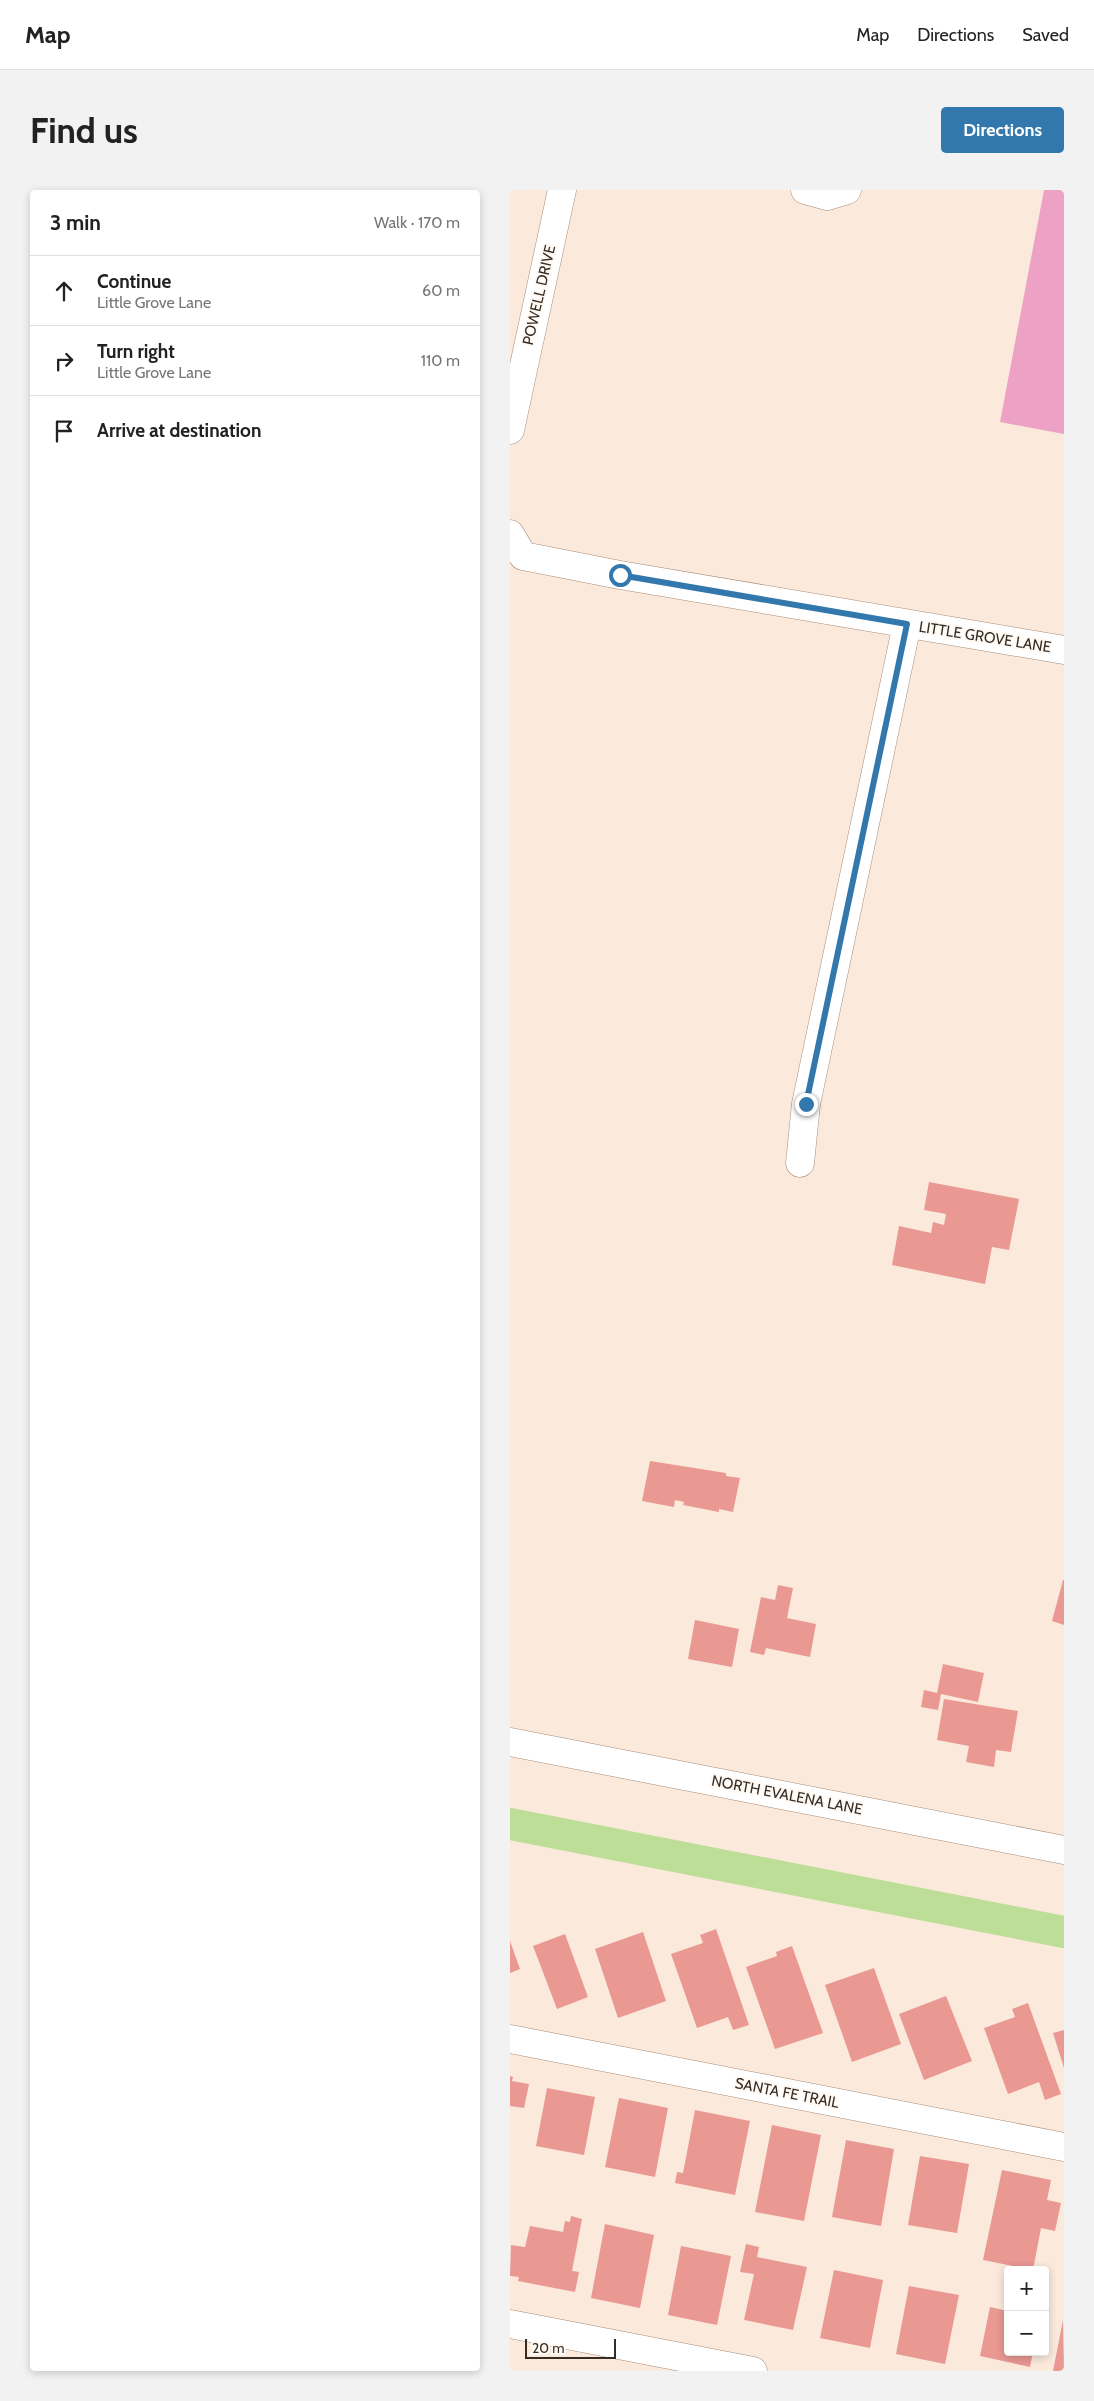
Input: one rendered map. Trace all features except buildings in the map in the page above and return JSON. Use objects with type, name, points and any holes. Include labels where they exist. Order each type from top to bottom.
[{"type":"street","name":"POWELL DRIVE","points":[[510,430],[520,328],[550,249],[562,190]]},
{"type":"street","points":[[804,190],[827,196],[847,190]]},
{"type":"street","name":"LITTLE GROVE LANE","points":[[510,534],[523,556],[620,575],[1064,650]]},
{"type":"street","name":"LITTLE GROVE LANE","points":[[800,1163],[806,1104],[907,624]]},
{"type":"street","name":"NORTH EVALENA LANE","points":[[510,1742],[1064,1850]]},
{"type":"street","name":"SANTA FE TRAIL","points":[[510,2039],[1064,2147]]},
{"type":"street","points":[[510,2324],[753,2371]]},
{"type":"shaded area","points":[[1044,190],[1064,190],[1064,434],[1000,422]]},
{"type":"waterway","points":[[510,1824],[1064,1932]]},
{"type":"route","points":[[620,575],[907,624],[887,724],[836,952],[806,1104]]}]
